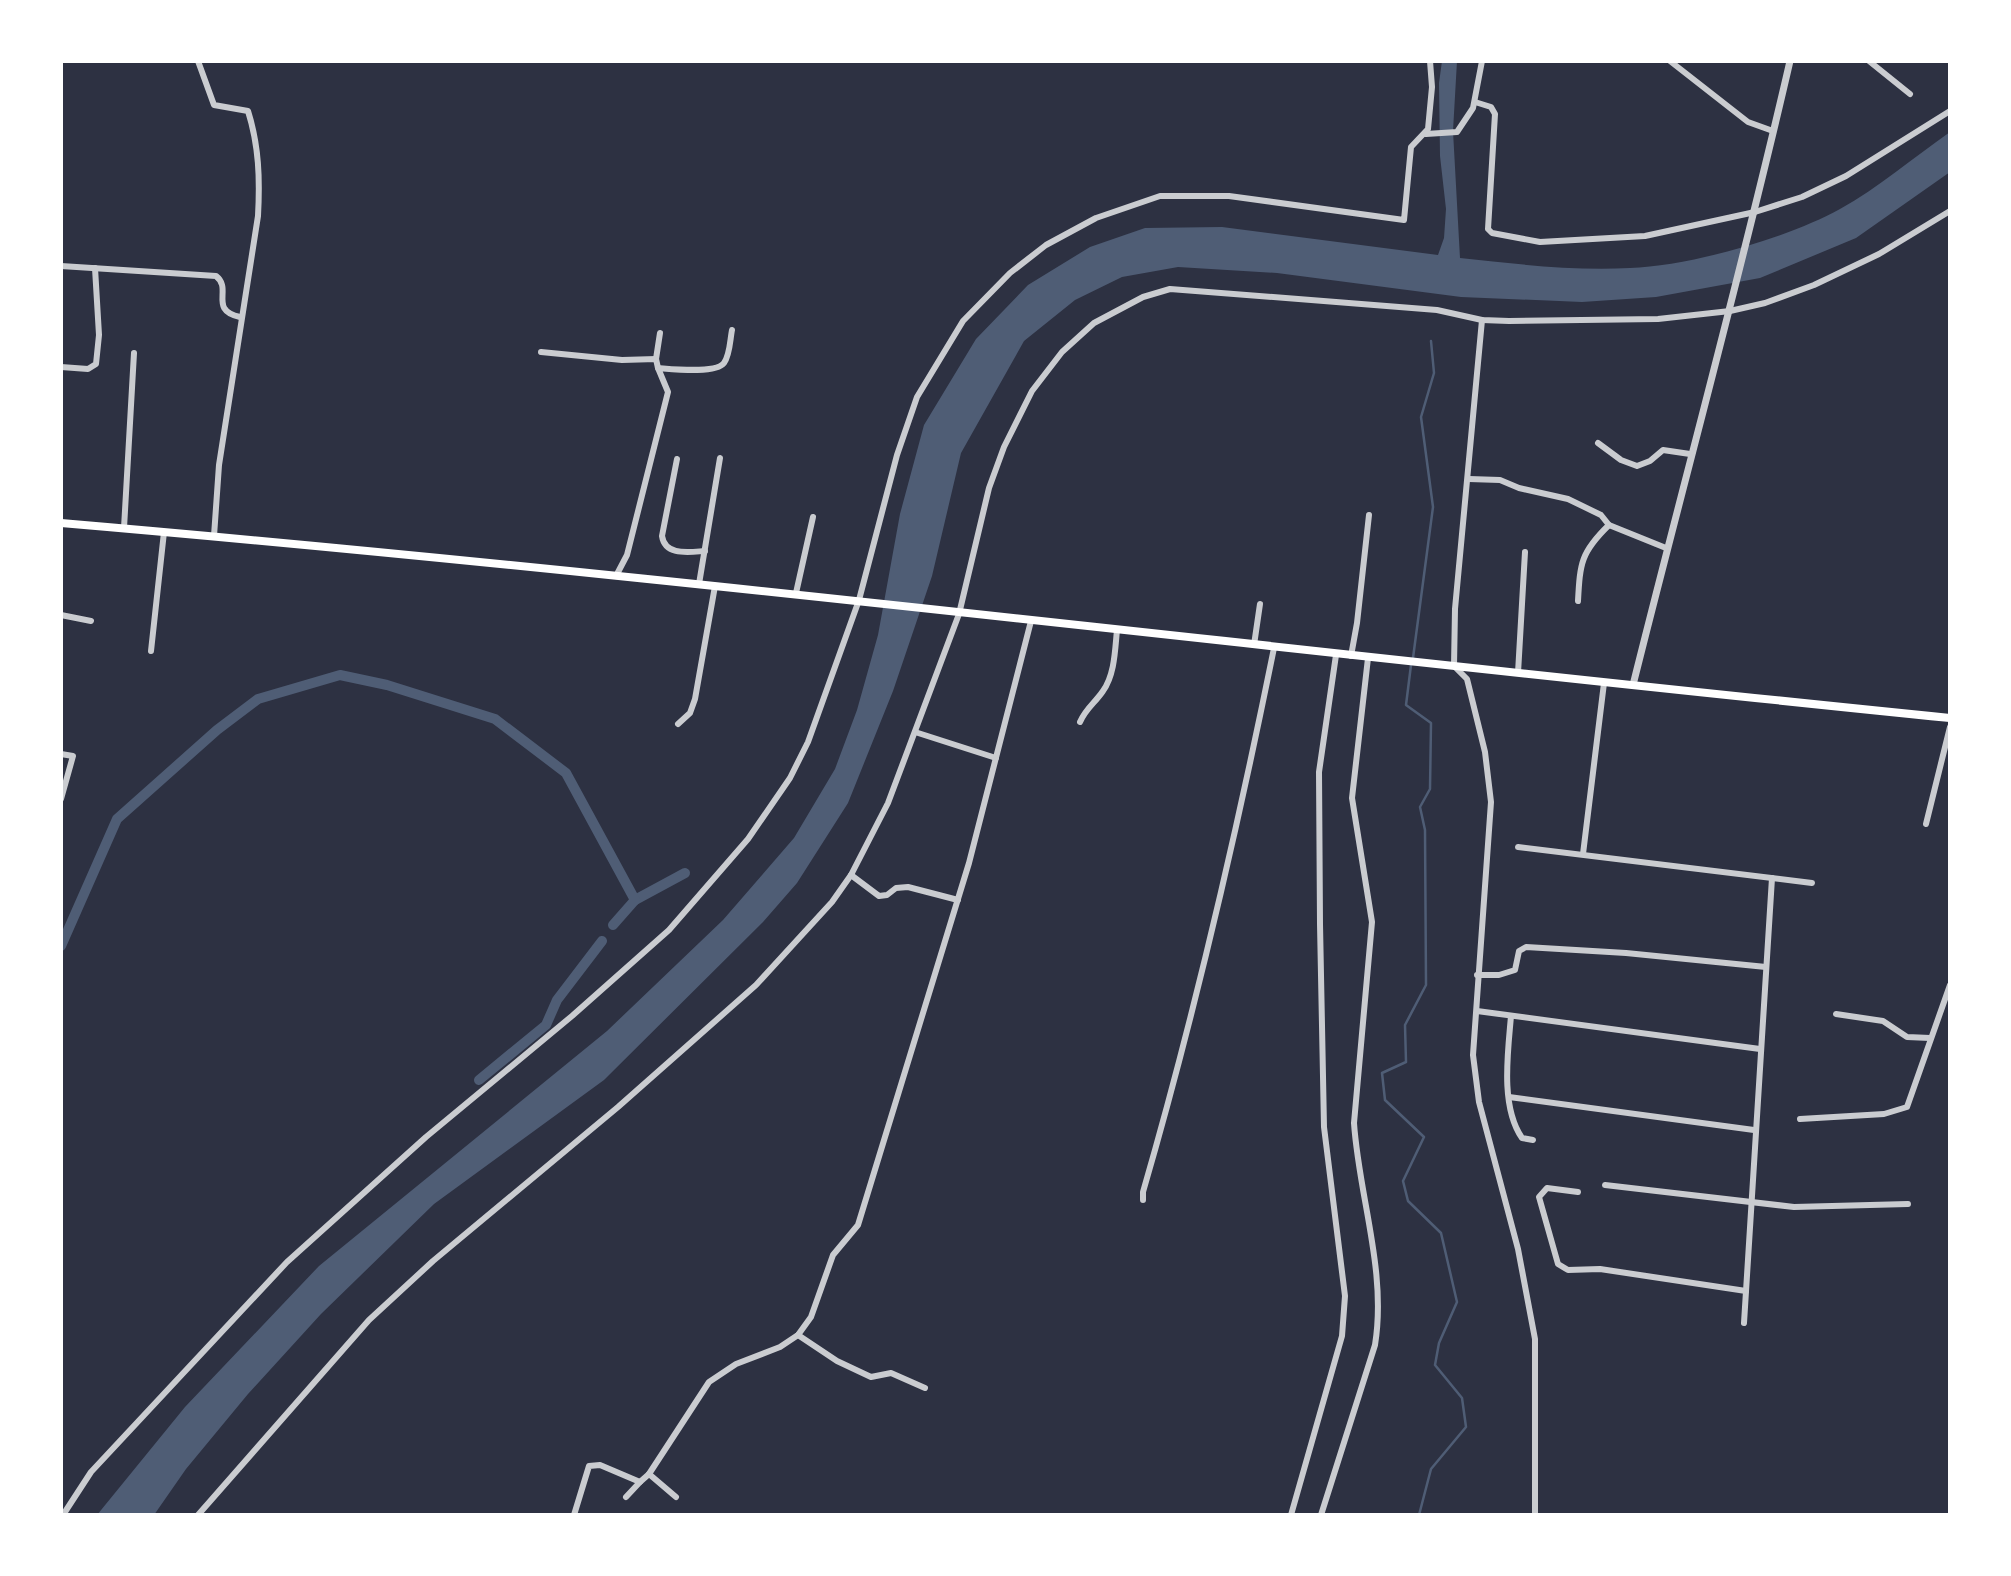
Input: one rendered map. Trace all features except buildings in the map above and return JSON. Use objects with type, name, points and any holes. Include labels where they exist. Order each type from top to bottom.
[{"type":"main road","points":[[61,523],[796,593],[960,614],[1336,655],[1950,718]]},
{"type":"street","points":[[198,61],[210,100],[221,107],[248,111],[257,145],[258,216],[240,317],[219,466],[214,536]]},
{"type":"street","points":[[63,1515],[91,1472],[287,1262],[426,1137],[649,948],[718,876],[790,778],[808,742],[862,601],[897,455],[917,397],[963,321],[1010,273],[1046,245],[1096,218],[1160,196],[1228,196],[1402,221],[1405,217],[1410,183],[1411,147],[1426,134],[1432,101],[1430,61]]},
{"type":"street","points":[[1426,134],[1454,134],[1469,116],[1475,102],[1482,61]]},
{"type":"street","points":[[1671,61],[1748,121],[1773,131]]},
{"type":"street","points":[[1633,685],[1690,454],[1737,285],[1790,61]]},
{"type":"street","points":[[1869,61],[1910,94]]},
{"type":"street","points":[[1475,102],[1490,107],[1495,114],[1487,227],[1492,233],[1540,242],[1645,236],[1754,216],[1846,176],[1950,111]]},
{"type":"street","points":[[198,1515],[369,1320],[433,1261],[618,1107],[757,985],[832,902],[851,875],[888,803],[960,614],[989,488],[1010,432],[1032,391],[1052,363],[1079,335],[1112,312],[1158,291],[1185,289],[1437,310],[1482,320],[1658,319],[1730,311],[1765,303],[1814,285],[1879,254],[1950,211]]},
{"type":"street","points":[[61,266],[216,276],[222,284],[224,308],[229,315],[240,317]]},
{"type":"street","points":[[61,368],[88,369],[96,364],[99,335],[95,268]]},
{"type":"street","points":[[1482,320],[1455,609],[1454,666],[1467,679],[1485,752],[1491,802],[1473,1055],[1479,1102],[1518,1249],[1535,1339],[1535,1515]]},
{"type":"street","points":[[658,369],[720,368],[727,360],[732,330]]},
{"type":"street","points":[[616,576],[627,555],[668,391],[656,359],[660,333]]},
{"type":"street","points":[[541,352],[622,360],[656,359]]},
{"type":"street","points":[[124,528],[134,353]]},
{"type":"street","points":[[1598,443],[1621,460],[1637,466],[1650,461],[1663,450],[1690,454]]},
{"type":"street","points":[[699,584],[720,458]]},
{"type":"street","points":[[677,459],[662,536],[663,545],[668,549],[686,552],[705,551]]},
{"type":"street","points":[[1469,479],[1500,480],[1519,488],[1568,499],[1601,515],[1609,525],[1666,548]]},
{"type":"street","points":[[1350,656],[1357,623],[1369,515]]},
{"type":"street","points":[[796,593],[813,517]]},
{"type":"street","points":[[1578,601],[1581,560],[1588,546],[1609,525]]},
{"type":"street","points":[[151,651],[164,532]]},
{"type":"street","points":[[1518,673],[1525,552]]},
{"type":"street","points":[[678,724],[690,713],[695,699],[715,586]]},
{"type":"street","points":[[1254,645],[1260,604]]},
{"type":"street","points":[[61,615],[91,621]]},
{"type":"street","points":[[626,1497],[649,1474],[709,1382],[736,1364],[779,1347],[798,1335],[811,1317],[833,1255],[858,1226],[869,1200],[958,900],[1031,621]]},
{"type":"street","points":[[1080,722],[1084,710],[1105,688],[1112,669],[1116,630]]},
{"type":"street","points":[[1143,1200],[1143,1192],[1176,1079],[1241,812],[1274,648]]},
{"type":"street","points":[[1291,1515],[1342,1336],[1345,1312],[1328,1171],[1321,1035],[1319,772],[1336,655]]},
{"type":"street","points":[[1321,1515],[1375,1345],[1379,1318],[1377,1277],[1356,1152],[1354,1123],[1372,922],[1370,895],[1354,827],[1352,786],[1368,658]]},
{"type":"street","points":[[1584,854],[1604,682]]},
{"type":"street","points":[[1926,824],[1950,727]]},
{"type":"street","points":[[915,732],[996,758]]},
{"type":"street","points":[[61,754],[73,756],[61,799]]},
{"type":"street","points":[[1518,847],[1812,883]]},
{"type":"street","points":[[851,875],[879,896],[887,895],[896,888],[908,887],[958,900]]},
{"type":"street","points":[[1744,1323],[1754,1130],[1772,878]]},
{"type":"street","points":[[1477,975],[1499,975],[1515,970],[1519,951],[1526,947],[1626,953],[1766,967]]},
{"type":"street","points":[[1800,1119],[1900,1112],[1912,1100],[1930,1038],[1940,1019],[1950,985]]},
{"type":"street","points":[[1477,1011],[1760,1049]]},
{"type":"street","points":[[1836,1014],[1883,1021],[1907,1037],[1930,1038]]},
{"type":"street","points":[[1511,1016],[1509,1097],[1518,1132],[1522,1138],[1532,1140]]},
{"type":"street","points":[[1509,1097],[1754,1130]]},
{"type":"street","points":[[1605,1185],[1750,1204],[1794,1207],[1908,1204]]},
{"type":"street","points":[[1578,1192],[1547,1188],[1539,1197],[1558,1264],[1577,1272],[1600,1269],[1746,1291]]},
{"type":"street","points":[[798,1335],[837,1361],[871,1377],[891,1373],[925,1388]]},
{"type":"street","points":[[574,1515],[589,1466],[600,1465],[640,1482]]},
{"type":"street","points":[[649,1474],[676,1497]]},
{"type":"water","points":[[1442,61],[1457,61],[1453,131],[1460,258],[1587,269],[1630,268],[1681,262],[1738,249],[1819,220],[1868,192],[1950,132],[1950,172],[1856,238],[1760,278],[1656,297],[1582,302],[1461,297],[1277,273],[1178,267],[1122,277],[1075,300],[1024,341],[961,453],[932,576],[893,691],[848,803],[797,883],[763,922],[604,1080],[434,1204],[321,1314],[248,1394],[186,1469],[154,1515],[97,1515],[185,1407],[319,1266],[607,1031],[723,920],[794,838],[835,769],[857,710],[878,635],[900,514],[924,425],[976,339],[1028,285],[1090,247],[1145,228],[1222,227],[1438,255],[1444,238],[1446,209],[1440,156],[1439,83]]},
{"type":"waterway","points":[[1413,658],[1433,507],[1421,417],[1434,373],[1431,341]]},
{"type":"waterway","points":[[1411,665],[1406,705],[1431,723],[1430,789],[1420,807],[1425,830],[1426,985],[1405,1025],[1406,1062],[1382,1073],[1385,1100],[1424,1137],[1403,1181],[1408,1201],[1441,1233],[1457,1302],[1439,1343],[1435,1365],[1462,1398],[1466,1427],[1431,1469],[1419,1515]]},
{"type":"waterway","points":[[61,946],[117,819],[217,730],[258,699],[340,675],[387,685],[495,719],[566,773],[635,900],[613,925]]},
{"type":"waterway","points":[[635,900],[685,873]]},
{"type":"waterway","points":[[479,1080],[546,1025],[557,1000],[602,941]]}]
